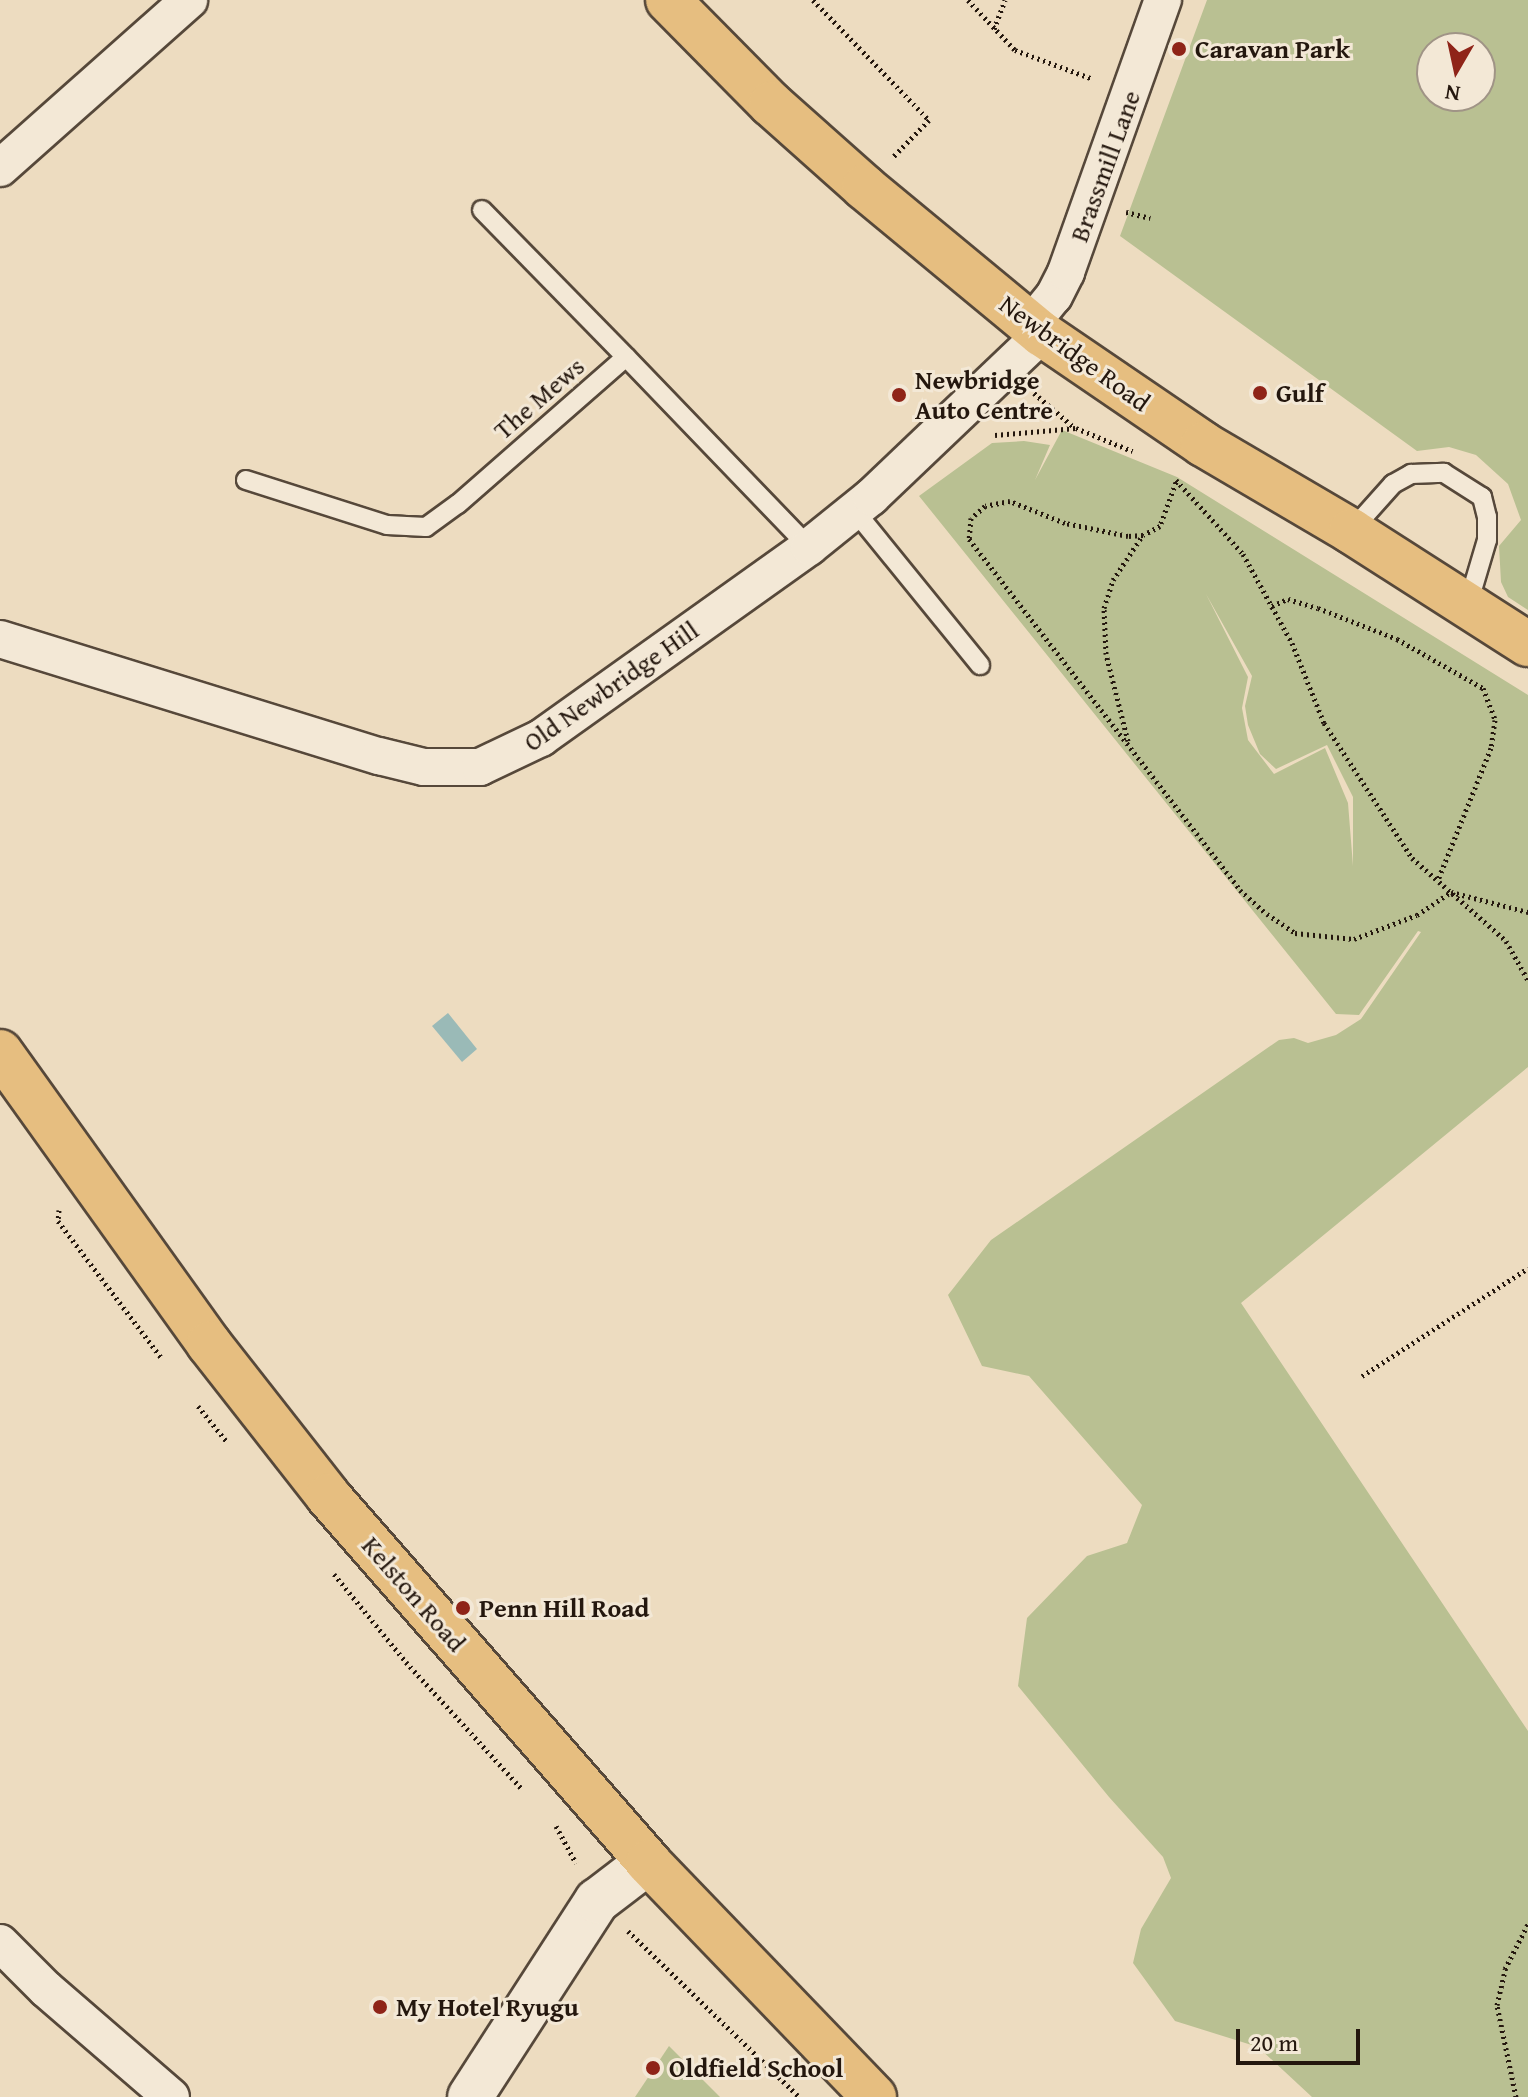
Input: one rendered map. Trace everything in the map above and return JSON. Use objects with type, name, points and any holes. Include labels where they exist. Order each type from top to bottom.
[{"type":"main road","name":"Newbridge Road","points":[[668,0],[817,145],[896,215],[1037,329],[1203,444],[1351,531],[1528,644]]},
{"type":"main road","name":"Kelston Road","points":[[0,1052],[209,1344],[328,1496],[648,1862],[874,2097]]},
{"type":"street","points":[[0,168],[189,0]]},
{"type":"street","name":"Brassmill Lane","points":[[1037,329],[1066,272],[1163,0]]},
{"type":"street","name":"Old Newbridge Hill","points":[[0,639],[379,756],[451,770],[480,767],[541,738],[809,547],[854,510],[1007,370],[1037,329]]},
{"type":"street","points":[[470,2097],[597,1901],[648,1862]]},
{"type":"street","points":[[0,1943],[46,1989],[171,2097]]},
{"type":"lane","points":[[482,210],[626,357]]},
{"type":"lane","name":"The Mews","points":[[246,480],[387,525],[426,527],[458,504],[626,357],[809,547]]},
{"type":"lane","points":[[1351,531],[1393,484],[1411,474],[1444,473],[1482,497],[1487,517],[1487,540],[1468,604]]},
{"type":"lane","points":[[854,510],[980,665]]},
{"type":"path","points":[[813,0],[929,120],[906,144]]},
{"type":"path","points":[[968,0],[1015,50],[1131,93]]},
{"type":"path","points":[[994,29],[1005,0]]},
{"type":"path","points":[[1007,370],[1090,437],[1147,456]]},
{"type":"path","points":[[937,435],[979,438],[1011,432],[1076,428]]},
{"type":"path","points":[[1203,444],[1176,482],[1160,526],[1143,535],[1128,536],[1065,523],[1010,501],[985,506],[971,518],[969,539],[1240,890],[1295,933],[1354,939],[1417,915],[1451,892],[1528,912]]},
{"type":"path","points":[[1176,482],[1243,554],[1292,643],[1324,723],[1412,858],[1506,941],[1528,980]]},
{"type":"path","points":[[1129,746],[1106,654],[1104,608],[1113,580],[1143,535]]},
{"type":"path","points":[[1272,606],[1288,599],[1344,618],[1397,639],[1483,688],[1495,720],[1491,748],[1438,880]]},
{"type":"path","points":[[1362,1376],[1528,1268]]},
{"type":"path","points":[[1516,2097],[1497,2005],[1505,1969],[1528,1924]]},
{"type":"green space","points":[[1207,0],[1528,0],[1528,610],[1508,597],[1501,582],[1499,546],[1521,520],[1508,484],[1476,455],[1449,447],[1417,451],[1120,236]]},
{"type":"green space","points":[[1062,430],[1177,477],[1528,695],[1528,1067],[1241,1303],[1528,1731],[1528,2097],[1312,2097],[1258,2047],[1175,2021],[1133,1963],[1141,1929],[1171,1878],[1163,1857],[1018,1686],[1027,1618],[1087,1556],[1127,1543],[1142,1505],[1029,1376],[982,1366],[948,1295],[991,1240],[1279,1040],[1294,1038],[1308,1043],[1336,1035],[1361,1019],[1421,932],[1418,931],[1359,1015],[1336,1014],[919,496],[992,443],[1024,441],[1050,445],[1035,480]],"holes":[[[1206,594],[1252,676],[1245,706],[1248,725],[1260,754],[1276,769],[1327,745],[1353,797],[1353,866],[1348,803],[1325,748],[1274,774],[1248,740],[1242,708],[1248,677]]]},
{"type":"green space","points":[[669,2046],[720,2097],[635,2097]]},
{"type":"water","points":[[448,1013],[477,1049],[462,1062],[432,1026]]},
{"type":"place","name":"Caravan Park","points":[[1179,49]]},
{"type":"place","name":"Gulf","points":[[1260,393]]},
{"type":"place","name":"Newbridge Auto Centre","points":[[899,395]]},
{"type":"place","name":"Penn Hill Road","points":[[463,1608]]},
{"type":"place","name":"My Hotel Ryugu","points":[[380,2007]]},
{"type":"place","name":"Oldfield School","points":[[653,2068]]}]
